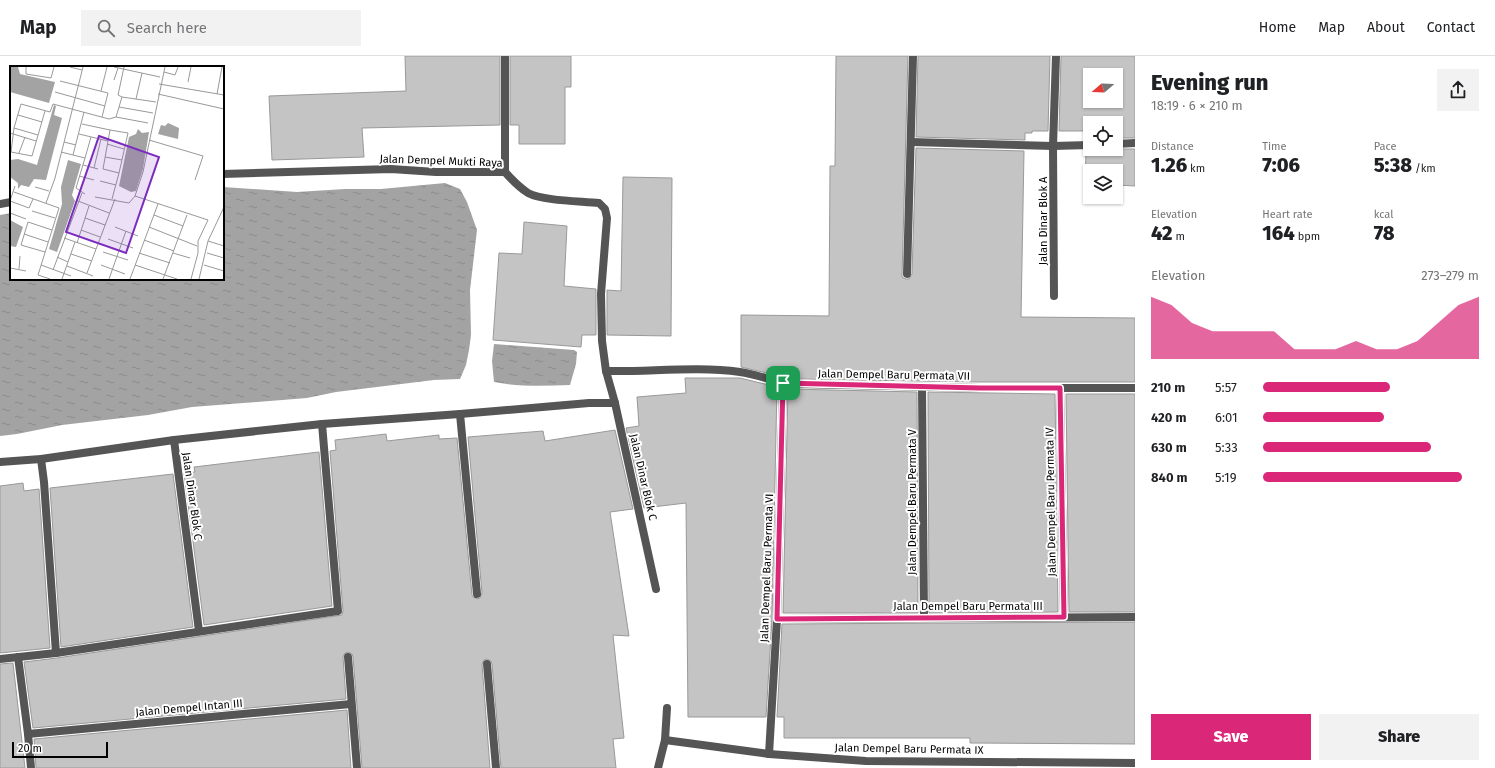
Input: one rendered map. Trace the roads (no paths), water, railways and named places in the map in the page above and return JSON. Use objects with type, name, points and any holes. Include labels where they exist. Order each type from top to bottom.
[{"type":"street","points":[[505,56],[505,172]]},
{"type":"street","points":[[907,274],[913,56]]},
{"type":"street","name":"Jalan Dinar Blok A","points":[[1054,296],[1053,146],[1056,56]]},
{"type":"street","points":[[911,142],[1053,146],[1083,145]]},
{"type":"street","points":[[1123,144],[1135,143]]},
{"type":"street","name":"Jalan Dempel Mukti Raya","points":[[224,174],[391,169],[436,172],[505,172],[530,194],[547,198],[599,202],[605,209],[607,218],[601,294],[602,341],[606,371]]},
{"type":"street","points":[[0,204],[10,202]]},
{"type":"street","name":"Jalan Dempel Baru Permata VII","points":[[606,371],[632,372],[682,369],[741,372],[783,383],[1135,388]]},
{"type":"street","name":"Jalan Dinar Blok C","points":[[606,371],[615,403],[656,589]]},
{"type":"street","name":"Jalan Dempel Baru Permata VI","points":[[769,754],[777,619],[783,383]]},
{"type":"street","name":"Jalan Dempel Baru Permata V","points":[[922,386],[924,617]]},
{"type":"street","name":"Jalan Dempel Baru Permata IV","points":[[1060,388],[1064,617]]},
{"type":"street","name":"Jalan Dinar Blok C","points":[[199,631],[174,440],[322,424],[589,403],[615,403]]},
{"type":"street","points":[[460,414],[477,594]]},
{"type":"street","points":[[0,659],[56,653],[338,611],[322,424]]},
{"type":"street","points":[[0,462],[41,459],[174,440]]},
{"type":"street","points":[[41,459],[44,482],[56,653]]},
{"type":"street","name":"Jalan Dempel Baru Permata III","points":[[777,619],[1135,617]]},
{"type":"street","points":[[18,657],[31,768]]},
{"type":"street","points":[[348,657],[356,768]]},
{"type":"street","points":[[487,664],[496,768]]},
{"type":"street","name":"Jalan Dempel Intan III","points":[[28,734],[351,704]]},
{"type":"street","points":[[658,768],[665,740],[667,708]]},
{"type":"street","name":"Jalan Dempel Baru Permata IX","points":[[665,740],[769,754],[866,761],[1135,763]]},
{"type":"water","points":[[445,183],[460,189],[467,202],[477,230],[470,290],[471,335],[466,365],[460,379],[434,380],[336,392],[307,398],[192,407],[148,415],[62,425],[0,436],[0,215],[10,213],[10,280],[224,280],[224,187],[297,192],[345,189],[381,189]]},
{"type":"water","points":[[494,344],[574,350],[577,352],[576,364],[570,385],[541,386],[494,382],[492,361]]}]
